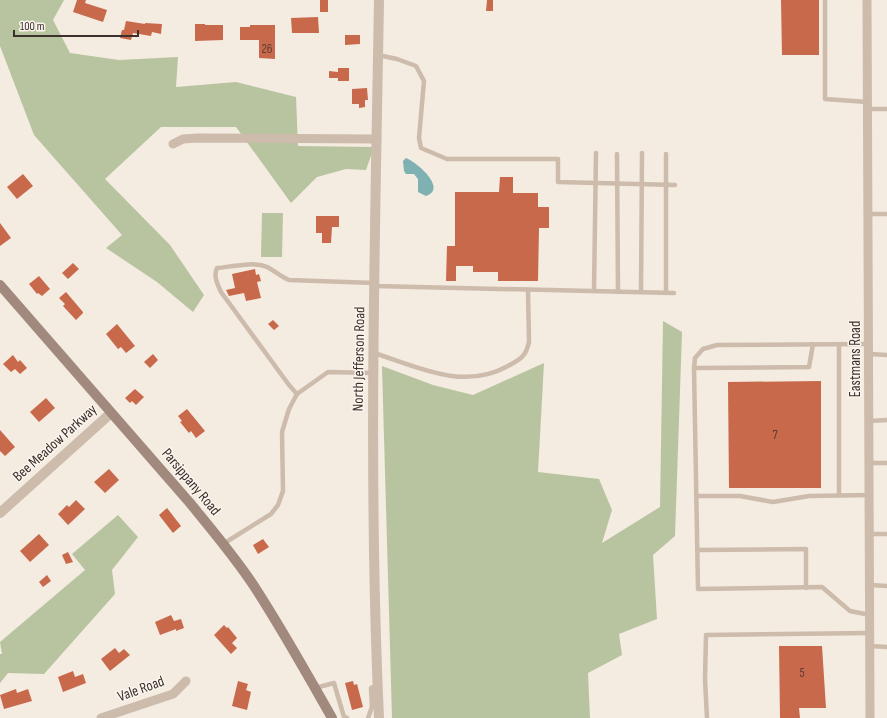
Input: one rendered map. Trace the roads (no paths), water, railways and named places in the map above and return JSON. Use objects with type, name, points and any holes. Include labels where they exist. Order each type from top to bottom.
[{"type":"main road","name":"Parsippany Road","points":[[0,285],[190,503],[222,544],[253,585],[279,626],[332,718]]},
{"type":"street","name":"North Jefferson Road","points":[[379,0],[374,353],[374,574],[379,718]]},
{"type":"street","name":"Eastmans Road","points":[[867,0],[870,718]]},
{"type":"street","points":[[173,144],[183,140],[198,138],[377,139]]},
{"type":"street","name":"Bee Meadow Parkway","points":[[1,511],[111,413]]},
{"type":"street","name":"Vale Road","points":[[101,718],[173,694],[186,681]]},
{"type":"lane","points":[[825,0],[825,99],[887,109]]},
{"type":"lane","points":[[378,55],[397,59],[416,66],[424,81],[419,138],[421,148],[447,159],[558,159],[558,182],[675,185]]},
{"type":"lane","points":[[594,291],[596,153]]},
{"type":"lane","points":[[640,292],[642,153]]},
{"type":"lane","points":[[617,154],[618,292]]},
{"type":"lane","points":[[666,154],[666,293]]},
{"type":"lane","points":[[868,214],[887,214]]},
{"type":"lane","points":[[297,394],[221,292],[215,272],[217,268],[259,264],[290,280],[528,290],[674,293]]},
{"type":"lane","points":[[374,353],[426,372],[446,375],[474,376],[498,371],[524,356],[527,349],[528,290]]},
{"type":"lane","points":[[694,368],[809,367],[813,344]]},
{"type":"lane","points":[[839,344],[839,495]]},
{"type":"lane","points":[[870,615],[850,611],[822,587],[698,589],[694,368],[695,358],[703,349],[717,345],[839,344],[869,349],[887,355]]},
{"type":"lane","points":[[222,544],[271,514],[278,505],[283,491],[282,432],[289,409],[297,394],[328,372],[374,373]]},
{"type":"lane","points":[[869,420],[887,420]]},
{"type":"lane","points":[[869,463],[887,463]]},
{"type":"lane","points":[[696,496],[740,496],[773,502],[809,496],[870,495]]},
{"type":"lane","points":[[870,534],[887,534]]},
{"type":"lane","points":[[697,550],[806,549],[806,588]]},
{"type":"lane","points":[[870,585],[887,586]]},
{"type":"lane","points":[[707,718],[704,680],[706,635],[870,634]]},
{"type":"lane","points":[[870,646],[887,647]]},
{"type":"lane","points":[[315,688],[334,683],[344,717],[346,718]]},
{"type":"lane","points":[[368,718],[372,707],[371,688],[378,685]]},
{"type":"water","points":[[406,158],[411,160],[428,176],[434,188],[432,193],[426,196],[418,192],[418,179],[414,174],[406,174],[404,171],[403,161]]}]
